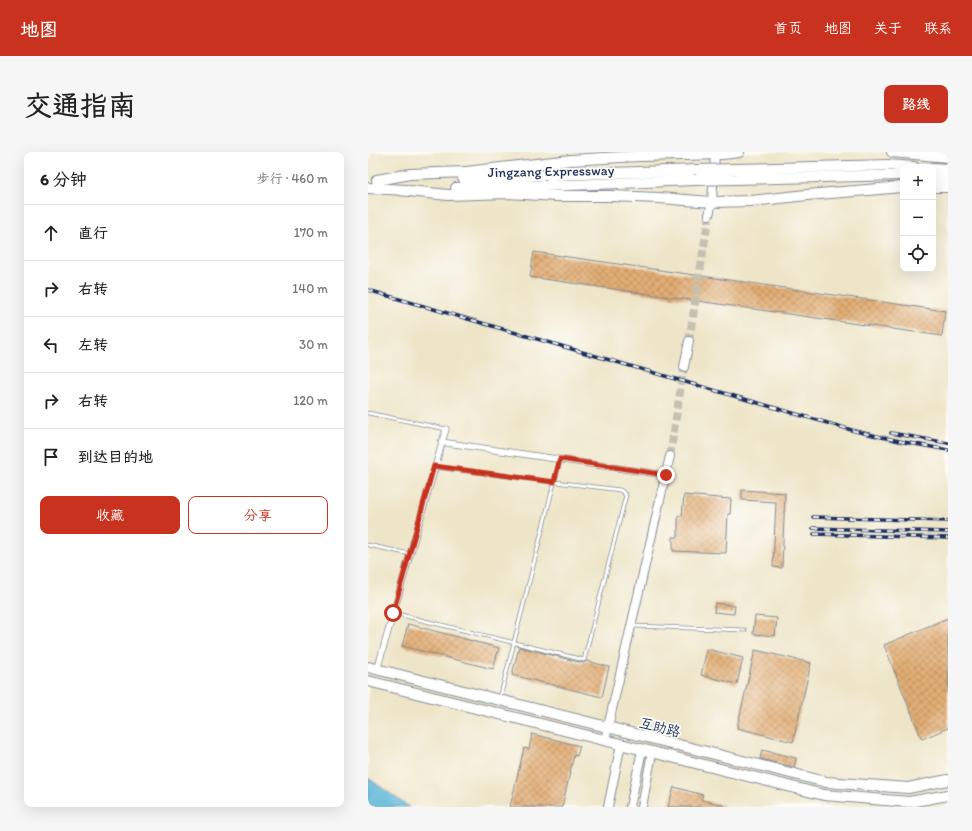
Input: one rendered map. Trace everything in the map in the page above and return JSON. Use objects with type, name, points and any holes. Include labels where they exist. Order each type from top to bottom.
[{"type":"highway","points":[[372,180],[410,174],[466,172],[571,160],[739,152]]},
{"type":"highway","points":[[892,152],[948,157]]},
{"type":"highway","name":"Jingzang Expressway","points":[[372,180],[735,174],[888,165],[900,166]]},
{"type":"highway","points":[[936,168],[948,169]]},
{"type":"highway","name":"Jingzang Expressway","points":[[735,174],[900,176]]},
{"type":"highway","name":"Jingzang Expressway","points":[[368,188],[399,190],[501,185],[546,186],[695,175]]},
{"type":"highway","points":[[936,177],[948,179]]},
{"type":"highway","points":[[399,190],[448,195],[508,193],[557,196],[627,196],[712,202],[751,201],[900,187]]},
{"type":"highway","points":[[936,187],[948,187]]},
{"type":"highway","name":"互助路","points":[[373,668],[826,782],[908,788],[948,780]]},
{"type":"highway","name":"互助路","points":[[368,680],[652,753],[824,795],[888,803],[909,802],[948,795]]},
{"type":"main road","points":[[709,215],[712,202],[715,154]]},
{"type":"main road","points":[[684,367],[689,341]]},
{"type":"main road","points":[[605,740],[670,456]]},
{"type":"main road","points":[[608,807],[621,744]]},
{"type":"main road","points":[[630,807],[642,750]]},
{"type":"main road","points":[[642,807],[652,753]]},
{"type":"street","points":[[373,668],[393,613],[434,466],[446,429]]},
{"type":"street","points":[[441,442],[666,475]]},
{"type":"lane","points":[[368,413],[446,429]]},
{"type":"lane","points":[[499,700],[560,459]]},
{"type":"lane","points":[[393,613],[514,641],[584,660],[626,495],[620,490],[434,466]]},
{"type":"lane","points":[[368,545],[410,554]]},
{"type":"lane","points":[[631,626],[745,630]]},
{"type":"water","points":[[368,778],[409,807],[368,807]]},
{"type":"building","points":[[534,252],[945,311],[942,336],[530,277]]},
{"type":"building","points":[[742,490],[785,493],[782,568],[773,567],[776,502],[742,500]]},
{"type":"building","points":[[684,495],[731,499],[730,514],[728,514],[726,553],[673,551],[673,537],[678,537],[678,515],[682,516]]},
{"type":"building","points":[[715,603],[735,606],[734,614],[714,612]]},
{"type":"building","points":[[755,616],[777,618],[775,636],[753,634]]},
{"type":"building","points":[[948,618],[948,728],[922,739],[884,645]]},
{"type":"building","points":[[408,624],[499,648],[493,669],[402,646]]},
{"type":"building","points":[[519,647],[583,663],[587,661],[609,667],[602,697],[512,675]]},
{"type":"building","points":[[707,649],[743,658],[737,684],[701,675]]},
{"type":"building","points":[[755,650],[811,663],[793,742],[737,728]]},
{"type":"building","points":[[532,734],[580,746],[577,756],[574,755],[562,807],[510,807],[524,748],[529,749]]},
{"type":"building","points":[[762,750],[796,758],[794,767],[760,759]]},
{"type":"building","points":[[674,787],[703,795],[701,800],[723,805],[723,807],[668,807]]},
{"type":"tunnel","points":[[689,341],[709,215]]},
{"type":"tunnel","points":[[670,456],[684,367]]},
{"type":"railway","points":[[368,290],[855,431],[948,450]]},
{"type":"railway","points":[[891,433],[948,443]]},
{"type":"railway","points":[[813,517],[948,521]]},
{"type":"railway","points":[[813,528],[948,532]]},
{"type":"railway","points":[[814,534],[948,538]]},
{"type":"route","points":[[393,613],[434,466],[554,482],[560,459],[666,475]]}]
